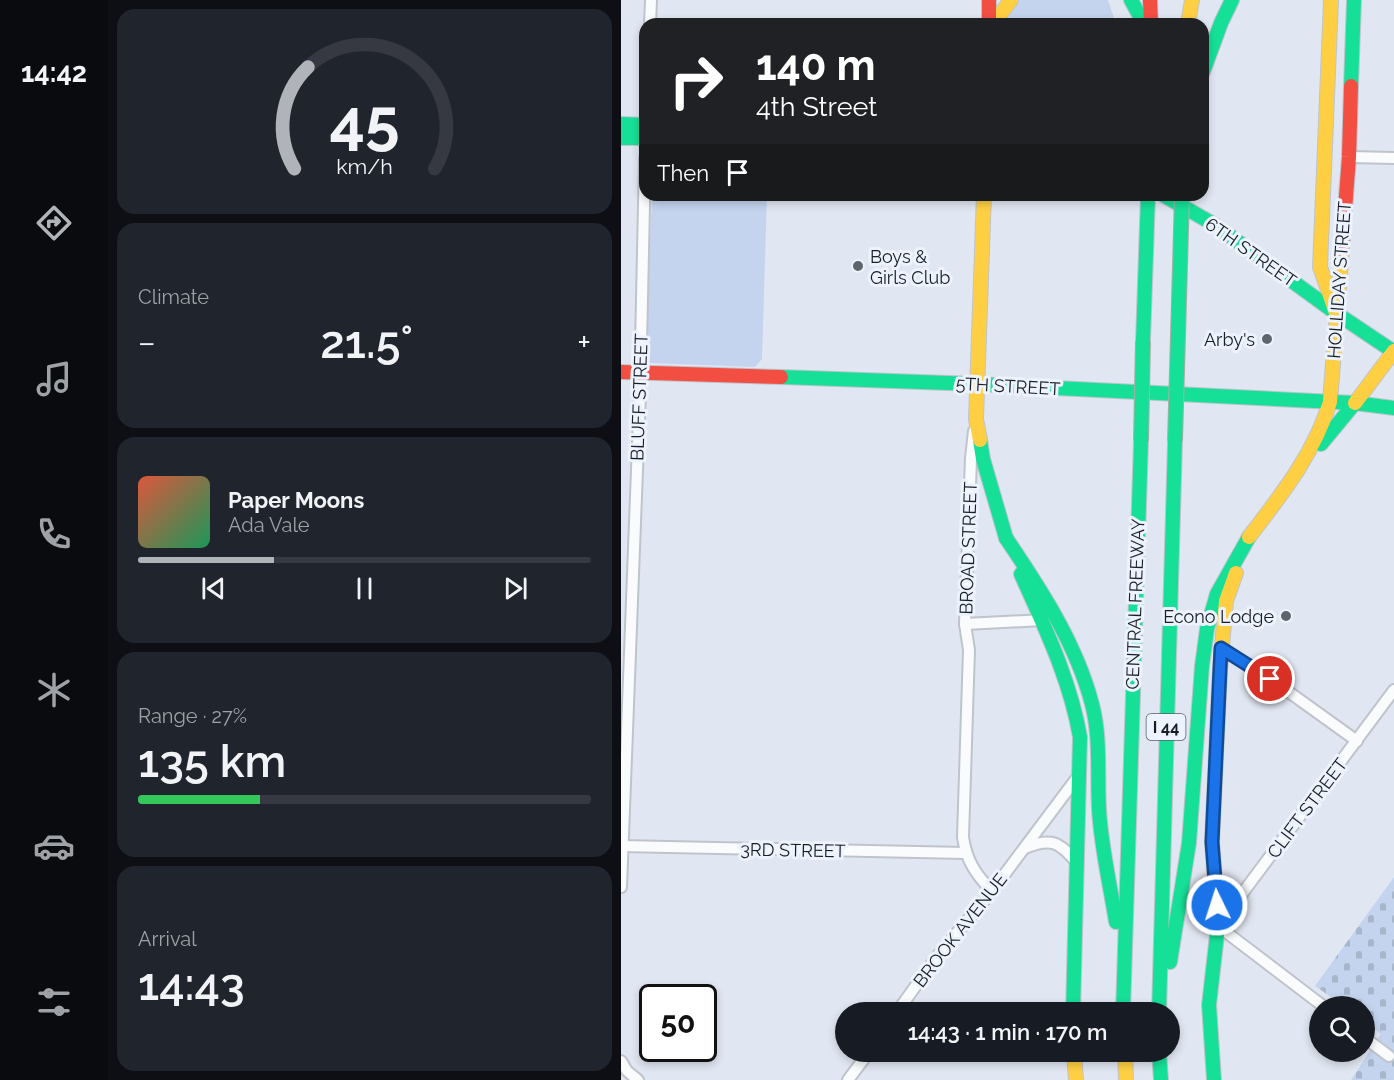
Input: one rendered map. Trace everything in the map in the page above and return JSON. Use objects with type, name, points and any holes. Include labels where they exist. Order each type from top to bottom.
[{"type":"main road","points":[[989,0],[990,18]]},
{"type":"main road","points":[[996,18],[1011,0]]},
{"type":"main road","points":[[1131,0],[1141,18]]},
{"type":"main road","points":[[1150,0],[1151,18]]},
{"type":"main road","points":[[1189,18],[1192,0]]},
{"type":"main road","points":[[1209,57],[1232,0]]},
{"type":"main road","points":[[1331,0],[1320,267],[1336,313]]},
{"type":"main road","name":"HOLLIDAY STREET","points":[[1249,537],[1305,463],[1324,428],[1330,402],[1349,157],[1354,0]]},
{"type":"main road","points":[[621,124],[639,125]]},
{"type":"main road","points":[[621,138],[639,138]]},
{"type":"main road","name":"BROAD STREET","points":[[976,419],[984,201]]},
{"type":"main road","name":"CENTRAL FREEWAY","points":[[1123,1002],[1148,201]]},
{"type":"main road","name":"6TH STREET","points":[[1173,201],[1215,225],[1394,352]]},
{"type":"main road","name":"CENTRAL FREEWAY","points":[[1160,1002],[1182,201]]},
{"type":"main road","points":[[1305,463],[1394,352]]},
{"type":"main road","name":"5TH STREET","points":[[621,372],[976,384],[1355,403],[1394,408]]},
{"type":"main road","points":[[976,419],[983,459],[1006,538],[1065,672],[1076,708],[1080,737],[1080,774],[1073,1002]]},
{"type":"main road","points":[[1162,1002],[1189,843],[1202,666],[1207,629],[1217,594],[1249,537]]},
{"type":"main road","points":[[1214,1080],[1209,1005],[1218,926],[1212,842],[1221,648],[1226,601],[1249,537]]},
{"type":"main road","points":[[1006,538],[1044,594],[1064,630],[1092,705],[1100,747],[1100,822],[1124,968]]},
{"type":"main road","points":[[1075,1062],[1076,1080]]},
{"type":"main road","points":[[1125,1062],[1126,1080]]},
{"type":"main road","points":[[1160,1062],[1161,1080]]},
{"type":"street","points":[[650,18],[651,0]]},
{"type":"street","points":[[1349,157],[1394,158]]},
{"type":"street","name":"BLUFF STREET","points":[[621,887],[626,609],[640,373],[644,201]]},
{"type":"street","name":"BROAD STREET","points":[[965,854],[963,837],[969,650],[965,624],[971,458],[976,419]]},
{"type":"street","points":[[965,624],[1043,620]]},
{"type":"street","points":[[1221,648],[1286,690],[1357,741]]},
{"type":"street","name":"CLIFT STREET","points":[[1218,926],[1394,690]]},
{"type":"street","name":"BROOK AVENUE","points":[[904,1002],[935,959],[992,891],[1080,774]]},
{"type":"street","points":[[1025,848],[1042,841],[1059,844],[1078,864]]},
{"type":"street","name":"3RD STREET","points":[[622,846],[965,854]]},
{"type":"street","points":[[965,854],[972,867],[992,891]]},
{"type":"street","points":[[1218,926],[1310,996]]},
{"type":"street","points":[[1375,1046],[1389,1056]]},
{"type":"street","points":[[621,1061],[627,1071],[638,1080]]},
{"type":"street","points":[[848,1080],[862,1062]]},
{"type":"green space","points":[[1015,0],[1108,0],[1114,18],[1007,18]]},
{"type":"green space","points":[[652,201],[767,201],[762,359],[755,367],[650,363],[645,358]]},
{"type":"green space","points":[[1394,877],[1394,1080],[1351,1080],[1363,1062],[1375,1062],[1375,1043],[1381,1034],[1375,1030],[1375,996],[1330,996],[1315,986]]},
{"type":"traffic: fast","points":[[1131,0],[1141,18]]},
{"type":"traffic: fast","points":[[1209,56],[1232,0]]},
{"type":"traffic: fast","points":[[1351,86],[1354,0]]},
{"type":"traffic: fast","points":[[621,124],[639,125]]},
{"type":"traffic: fast","points":[[621,138],[639,138]]},
{"type":"traffic: fast","points":[[1143,341],[1148,201]]},
{"type":"traffic: fast","points":[[1173,201],[1215,225],[1394,352]]},
{"type":"traffic: fast","points":[[1175,441],[1182,201]]},
{"type":"traffic: fast","points":[[1141,441],[1143,341]]},
{"type":"traffic: fast","points":[[781,377],[976,384]]},
{"type":"traffic: fast","points":[[976,384],[1355,403],[1394,408]]},
{"type":"traffic: fast","points":[[1321,444],[1355,403]]},
{"type":"traffic: fast","points":[[980,440],[983,459],[1006,538]]},
{"type":"traffic: fast","points":[[1123,1002],[1141,441]]},
{"type":"traffic: fast","points":[[1159,1002],[1175,441]]},
{"type":"traffic: fast","points":[[1170,962],[1189,843],[1202,666],[1207,629],[1217,594],[1249,537]]},
{"type":"traffic: fast","points":[[1006,538],[1067,638],[1092,704],[1098,743],[1100,823],[1116,922]]},
{"type":"traffic: fast","points":[[1021,574],[1063,674],[1080,737],[1073,1002]]},
{"type":"traffic: fast","points":[[1214,1080],[1209,1005],[1218,926],[1212,842],[1220,669]]},
{"type":"traffic: fast","points":[[1160,1062],[1161,1080]]},
{"type":"traffic: slow","points":[[998,18],[1011,0]]},
{"type":"traffic: slow","points":[[1189,18],[1192,0]]},
{"type":"traffic: slow","points":[[1331,0],[1320,267],[1336,313]]},
{"type":"traffic: slow","points":[[980,440],[976,419],[984,201]]},
{"type":"traffic: slow","points":[[1249,537],[1285,489],[1306,456],[1330,402],[1342,249]]},
{"type":"traffic: slow","points":[[1355,403],[1394,351]]},
{"type":"traffic: slow","points":[[1220,669],[1226,601],[1236,573]]},
{"type":"traffic: slow","points":[[1075,1062],[1076,1080]]},
{"type":"traffic: slow","points":[[1125,1062],[1126,1080]]},
{"type":"traffic: jam","points":[[989,0],[989,18]]},
{"type":"traffic: jam","points":[[1150,0],[1151,18]]},
{"type":"traffic: jam","points":[[1342,249],[1349,157],[1351,86]]},
{"type":"traffic: jam","points":[[621,372],[781,377]]},
{"type":"place","name":"Boys & Girls Club","points":[[858,266]]},
{"type":"place","name":"Arby's","points":[[1267,339]]},
{"type":"place","name":"Econo Lodge","points":[[1286,616]]},
{"type":"route","points":[[1217,905],[1212,842],[1221,648],[1270,679]]}]
